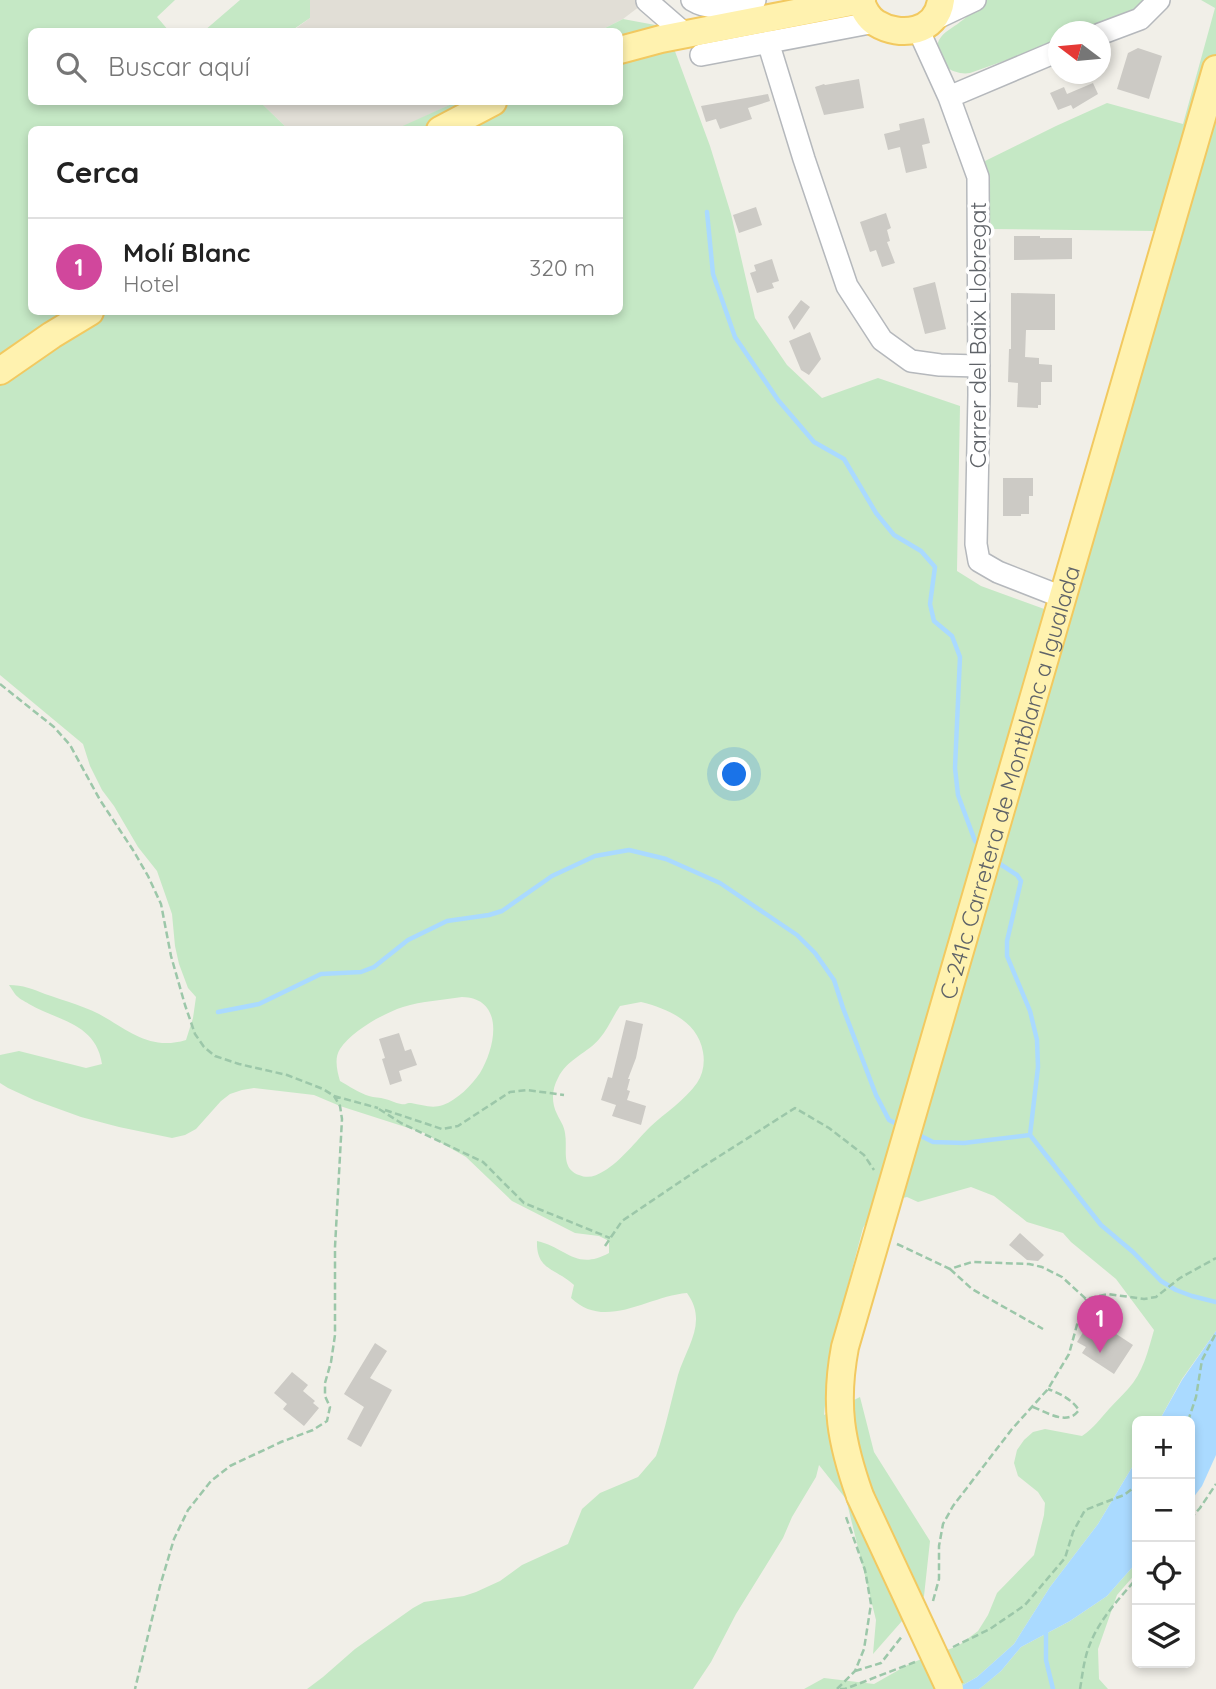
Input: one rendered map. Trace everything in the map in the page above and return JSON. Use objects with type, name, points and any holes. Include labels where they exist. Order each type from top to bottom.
[{"type":"main road","points":[[623,50],[693,45],[829,3],[864,6],[896,31],[932,16]]},
{"type":"main road","name":"C-241c Carretera de Montblanc a Igualada","points":[[950,1689],[853,1506],[839,1411],[845,1348],[1216,69]]},
{"type":"main road","points":[[448,126],[487,105]]},
{"type":"main road","points":[[0,371],[52,334],[85,315]]},
{"type":"street","points":[[693,1],[713,8],[755,0]]},
{"type":"street","points":[[932,16],[975,0]]},
{"type":"street","points":[[1111,30],[1140,19],[1159,0]]},
{"type":"street","points":[[647,1],[693,45],[768,42],[864,6]]},
{"type":"street","name":"Carrer del Baix Llobregat","points":[[932,16],[948,97],[978,177],[979,366],[975,544],[979,561],[998,572],[1062,597]]},
{"type":"street","points":[[768,42],[847,286],[882,340],[911,361],[979,366]]},
{"type":"street","points":[[948,97],[1048,56]]},
{"type":"path","points":[[0,684],[54,727],[70,745],[100,800],[148,876],[161,904],[171,956],[195,1034],[215,1056],[287,1075],[334,1096],[442,1129],[458,1126],[510,1091],[527,1090],[564,1095]]},
{"type":"path","points":[[135,1689],[160,1586],[174,1539],[188,1510],[211,1480],[230,1466],[313,1430],[327,1421],[330,1407],[326,1396],[326,1383],[335,1335],[335,1247],[342,1119],[340,1106],[334,1096]]},
{"type":"path","points":[[605,1246],[622,1220],[795,1108],[829,1128],[864,1154],[889,1194]]},
{"type":"path","points":[[379,1109],[401,1123],[483,1162],[524,1203],[610,1238]]},
{"type":"path","points":[[878,1235],[950,1269],[972,1289],[1043,1329]]},
{"type":"path","points":[[928,1609],[935,1597],[939,1579],[939,1546],[943,1524],[953,1506],[1012,1429],[1048,1389],[1069,1354],[1081,1310],[1087,1299],[1108,1294],[1144,1299],[1156,1297],[1180,1278],[1216,1258]]},
{"type":"path","points":[[950,1269],[972,1262],[1029,1264],[1062,1277],[1087,1299]]},
{"type":"path","points":[[1190,1416],[1202,1360],[1216,1334]]},
{"type":"path","points":[[1033,1407],[1067,1419],[1075,1417],[1079,1410],[1074,1402],[1048,1389]]},
{"type":"path","points":[[1195,1514],[1216,1484]]},
{"type":"path","points":[[946,1650],[990,1629],[1025,1605],[1065,1558],[1073,1532],[1085,1510],[1124,1495],[1132,1489]]},
{"type":"path","points":[[839,1689],[855,1671],[864,1648],[871,1604],[853,1506]]},
{"type":"path","points":[[1080,1689],[1086,1655],[1097,1630],[1113,1605],[1132,1584]]},
{"type":"path","points":[[855,1671],[881,1663],[909,1628]]},
{"type":"path","points":[[839,1689],[923,1659]]},
{"type":"shaded area","points":[[310,0],[648,0],[623,19],[605,28],[296,28],[310,18]]},
{"type":"shaded area","points":[[263,105],[450,105],[405,126],[285,126]]},
{"type":"green space","points":[[0,0],[175,0],[157,17],[166,28],[28,28],[28,105],[263,105],[285,126],[28,126],[28,315],[623,315],[623,126],[403,126],[449,105],[623,105],[623,28],[605,28],[623,19],[666,27],[710,146],[731,214],[755,318],[787,365],[822,398],[878,378],[960,406],[957,571],[981,586],[1047,610],[1155,231],[991,229],[985,161],[1107,103],[1183,124],[1215,8],[1201,0],[1216,0],[1216,1331],[1182,1379],[1162,1416],[1132,1416],[1132,1467],[1098,1524],[1050,1587],[1014,1644],[977,1677],[956,1689],[804,1689],[824,1678],[874,1684],[911,1663],[958,1646],[978,1631],[997,1593],[1034,1555],[1044,1515],[1045,1503],[1038,1492],[1018,1476],[1014,1463],[1017,1450],[1033,1432],[1045,1429],[1082,1436],[1086,1433],[1133,1383],[1147,1354],[1154,1330],[1116,1279],[1063,1233],[1027,1222],[994,1196],[971,1187],[918,1202],[907,1197],[875,1208],[863,1228],[831,1349],[824,1415],[860,1397],[874,1452],[930,1541],[924,1596],[873,1654],[876,1620],[846,1499],[819,1465],[816,1477],[783,1538],[693,1689],[307,1689],[355,1649],[413,1608],[424,1602],[476,1592],[500,1581],[522,1565],[568,1544],[582,1509],[600,1493],[638,1477],[656,1456],[678,1375],[694,1334],[696,1314],[687,1293],[612,1312],[598,1312],[584,1307],[571,1298],[574,1285],[544,1264],[537,1241],[588,1260],[609,1253],[609,1241],[599,1236],[575,1233],[512,1201],[466,1157],[424,1133],[314,1095],[254,1088],[242,1090],[221,1101],[196,1129],[172,1138],[81,1117],[34,1100],[0,1083],[0,1055],[19,1051],[86,1068],[102,1064],[98,1050],[84,1031],[23,1001],[9,985],[28,988],[84,1007],[134,1035],[153,1042],[174,1043],[186,1040],[193,1018],[196,997],[188,988],[179,964],[172,914],[157,871],[138,847],[90,766],[83,744],[0,675]],"holes":[[[462,997],[476,999],[491,1015],[493,1026],[490,1050],[480,1073],[454,1100],[435,1107],[401,1104],[365,1095],[340,1081],[337,1056],[345,1042],[386,1014],[425,1002]],[[641,1002],[672,1013],[689,1025],[700,1042],[704,1064],[697,1083],[610,1167],[589,1177],[573,1172],[567,1163],[566,1139],[553,1096],[554,1087],[562,1071],[600,1038],[620,1006]]]},
{"type":"green space","points":[[240,0],[310,0],[310,18],[295,28],[207,28]]},
{"type":"green space","points":[[985,0],[1146,0],[1136,14],[1111,23],[1048,21],[1048,46],[970,73],[956,72],[940,60],[937,48],[939,40]]},
{"type":"green space","points":[[1132,1568],[1132,1578],[1117,1595],[1098,1649],[1099,1679],[1108,1689],[979,1689],[1001,1671],[1021,1647],[1070,1621],[1107,1596]]},
{"type":"water","points":[[1216,1331],[1216,1455],[1195,1495],[1195,1416],[1162,1416],[1182,1380]]},
{"type":"water","points":[[1132,1467],[1132,1568],[1107,1596],[1070,1621],[1021,1647],[1001,1671],[979,1689],[956,1689],[977,1677],[1014,1644],[1050,1587],[1098,1524]]},
{"type":"building","points":[[1138,48],[1162,56],[1149,99],[1117,89],[1128,53]]},
{"type":"building","points":[[859,79],[864,108],[824,115],[815,87]]},
{"type":"building","points":[[1093,84],[1098,94],[1073,109],[1071,105],[1058,110],[1050,93],[1064,87],[1067,94]]},
{"type":"building","points":[[768,94],[770,101],[748,108],[752,119],[720,129],[716,119],[706,122],[701,106]]},
{"type":"building","points":[[924,118],[930,143],[922,145],[927,168],[906,173],[900,147],[888,150],[884,134],[900,130],[899,124]]},
{"type":"building","points":[[756,207],[762,225],[739,233],[733,215]]},
{"type":"building","points":[[886,213],[891,228],[887,230],[890,241],[887,242],[895,263],[882,267],[876,250],[870,252],[860,222]]},
{"type":"building","points":[[1014,236],[1072,238],[1072,259],[1014,260]]},
{"type":"building","points":[[772,259],[779,281],[772,283],[774,288],[757,293],[750,273],[756,271],[754,265]]},
{"type":"building","points":[[935,282],[946,329],[925,334],[913,288]]},
{"type":"building","points":[[1011,293],[1055,294],[1055,330],[1026,330],[1025,357],[1039,358],[1039,364],[1052,365],[1052,382],[1041,382],[1041,405],[1038,405],[1038,408],[1017,407],[1018,383],[1008,382]]},
{"type":"building","points":[[801,300],[810,307],[794,330],[788,317]]},
{"type":"building","points":[[810,332],[821,359],[809,375],[801,370],[789,341]]},
{"type":"building","points":[[1003,478],[1033,478],[1029,514],[1003,516]]},
{"type":"building","points":[[626,1020],[643,1024],[627,1090],[630,1091],[627,1100],[646,1106],[641,1125],[612,1116],[616,1105],[601,1100],[608,1077],[612,1078]]},
{"type":"building","points":[[399,1033],[405,1051],[411,1049],[417,1065],[399,1071],[402,1081],[390,1085],[379,1039]]},
{"type":"building","points":[[1020,1233],[1044,1255],[1038,1261],[1027,1260],[1009,1245]]},
{"type":"building","points":[[1092,1318],[1133,1345],[1114,1374],[1082,1353],[1086,1347],[1077,1342]]},
{"type":"building","points":[[375,1343],[387,1351],[370,1378],[392,1390],[361,1447],[347,1439],[364,1407],[344,1394]]},
{"type":"building","points":[[292,1372],[308,1385],[303,1391],[319,1408],[304,1426],[283,1409],[287,1404],[274,1393]]},
{"type":"waterway","points":[[707,212],[713,274],[735,337],[778,400],[814,442],[844,459],[876,513],[894,535],[921,551],[935,567],[930,604],[934,621],[952,636],[960,657],[955,768],[958,795],[975,841],[980,846]]},
{"type":"waterway","points":[[218,1012],[259,1004],[321,974],[361,972],[374,967],[408,940],[447,921],[502,911],[552,876],[595,856],[629,850],[666,859],[720,883],[797,935],[815,953],[834,980],[876,1095],[889,1120],[901,1126]]},
{"type":"waterway","points":[[997,862],[1017,875],[1021,881],[1007,941],[1007,956],[1030,1011],[1037,1040],[1038,1067],[1030,1135]]},
{"type":"waterway","points":[[915,1133],[933,1142],[964,1143],[1030,1135],[1101,1225],[1161,1281],[1176,1290],[1216,1302]]},
{"type":"waterway","points":[[1046,1628],[1046,1660],[1053,1689]]},
{"type":"place","name":"Molí Blanc","points":[[1100,1353]]}]
